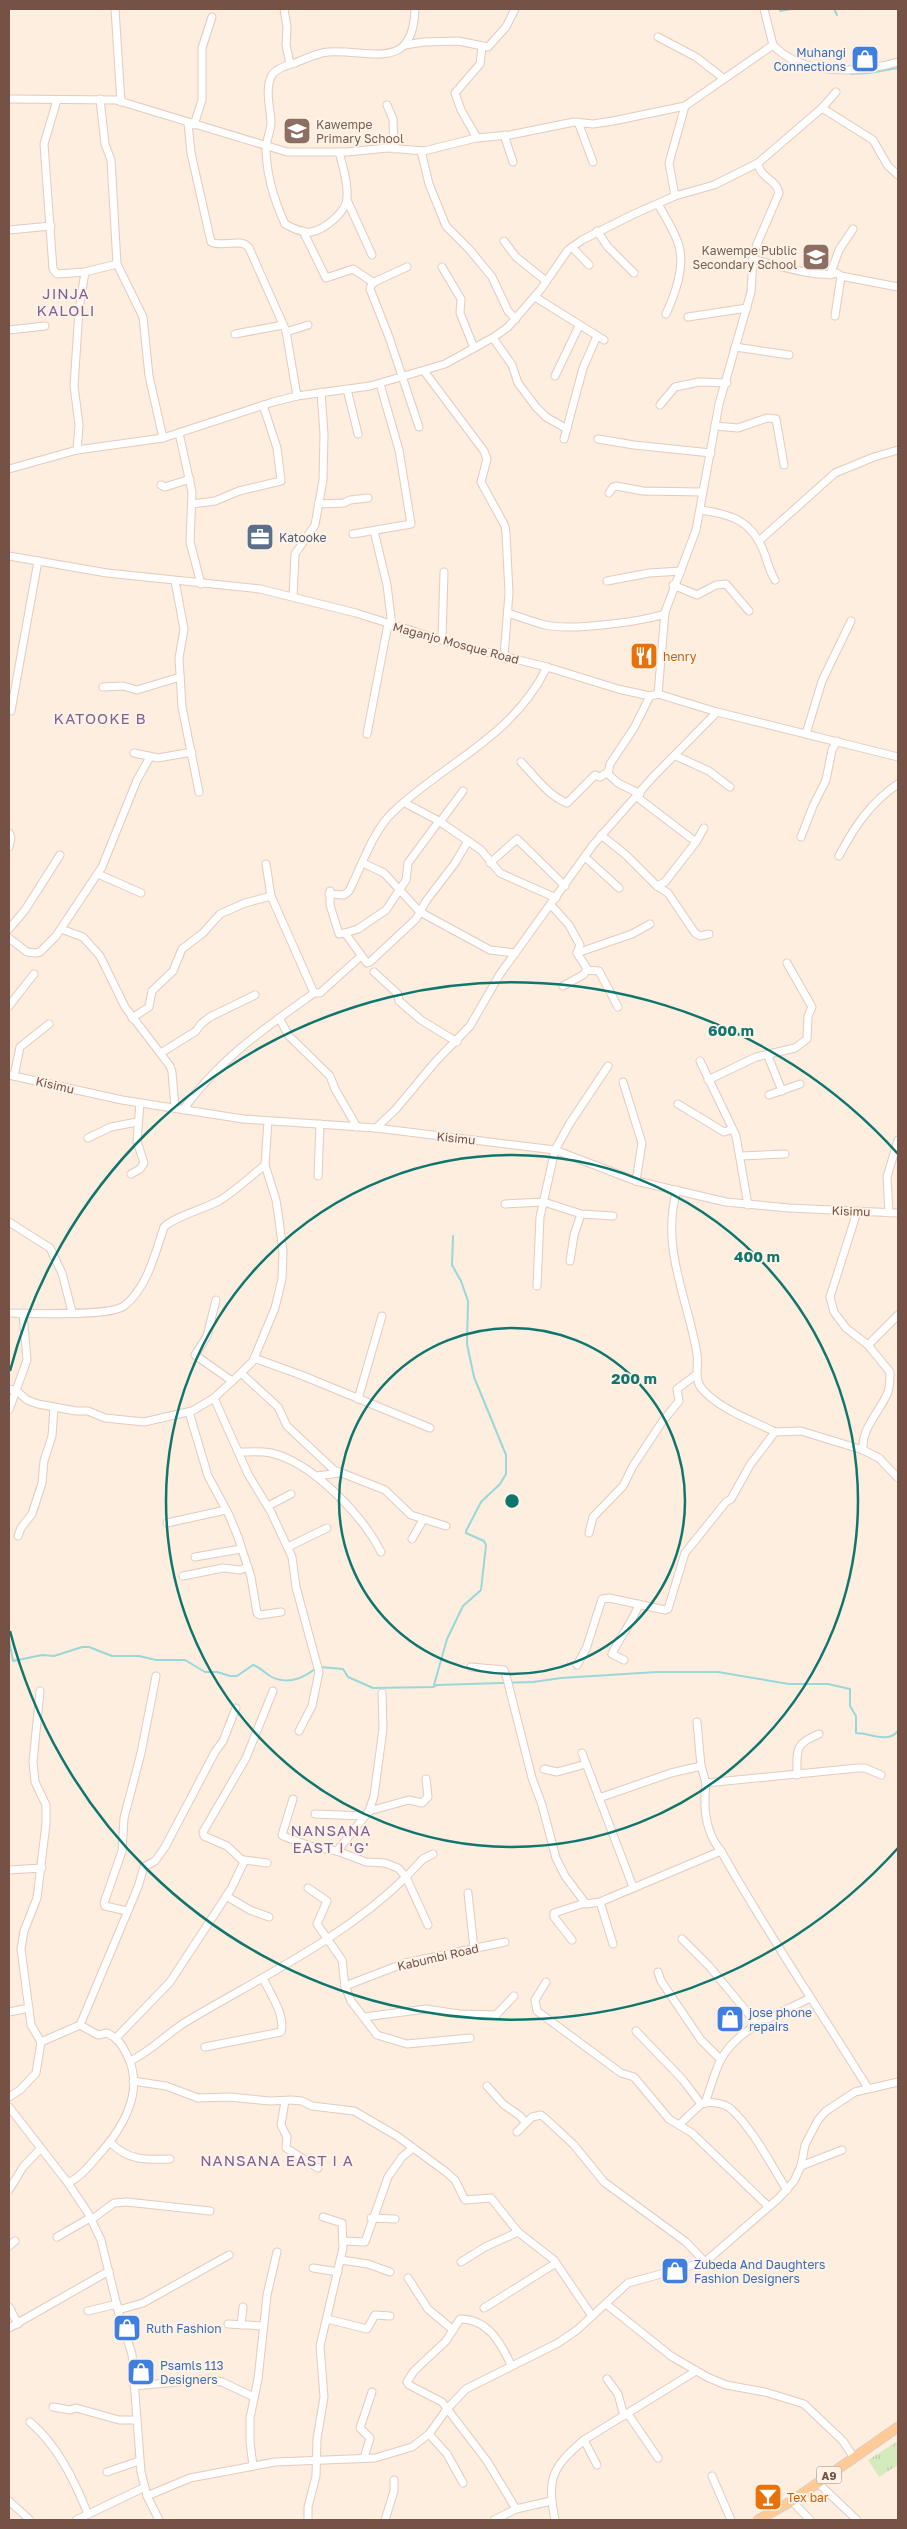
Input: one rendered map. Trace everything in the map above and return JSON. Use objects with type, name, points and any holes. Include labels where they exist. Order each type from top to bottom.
[{"type":"main road","name":"A9","points":[[758,2520],[774,2517],[792,2501],[898,2427]]},
{"type":"street","points":[[115,9],[121,102]]},
{"type":"street","points":[[284,9],[287,27],[286,45],[290,64]]},
{"type":"street","points":[[405,46],[411,32],[415,9]]},
{"type":"street","points":[[347,200],[342,210],[322,228],[311,232],[285,224],[278,209],[269,179],[266,146],[271,124],[268,95],[272,76],[279,68],[325,52],[392,53],[405,46],[424,42],[458,41],[488,47],[501,34],[515,9]]},
{"type":"street","points":[[764,9],[773,45],[795,61],[825,68],[860,70],[898,62]]},
{"type":"street","points":[[212,17],[202,48],[202,100],[191,124],[191,153],[211,242],[216,244],[247,245],[285,328],[297,396]]},
{"type":"street","points":[[658,37],[696,57],[723,78]]},
{"type":"street","points":[[9,99],[100,99],[121,102],[266,146],[292,152],[394,149],[420,151],[434,150],[477,138],[578,122],[593,124],[613,121],[685,106],[701,97],[723,78],[773,45]]},
{"type":"street","points":[[477,138],[460,110],[455,93],[480,64],[482,47]]},
{"type":"street","points":[[9,469],[77,450],[163,438],[263,405],[297,396],[380,384],[445,364],[493,338],[516,319],[572,247],[598,231],[676,196],[714,185],[758,163],[822,108],[836,92]]},
{"type":"street","points":[[100,99],[104,144],[111,160],[118,264],[141,311],[148,376],[163,438]]},
{"type":"street","points":[[57,100],[44,144],[54,273],[85,272],[118,264]]},
{"type":"street","points":[[387,105],[393,119],[394,149]]},
{"type":"street","points":[[676,196],[670,163],[685,106]]},
{"type":"street","points":[[822,108],[872,140],[888,166],[898,176]]},
{"type":"street","points":[[578,122],[593,162]]},
{"type":"street","points":[[504,135],[514,162]]},
{"type":"street","points":[[420,151],[429,184],[446,226],[469,249],[492,277],[508,311],[516,319]]},
{"type":"street","points":[[339,152],[346,177],[347,200],[372,255]]},
{"type":"street","points":[[696,842],[638,795],[612,780],[608,772],[610,764],[654,695],[665,614],[673,585],[681,571],[696,530],[715,426],[751,292],[753,259],[757,244],[779,193],[776,184],[764,177],[758,163]]},
{"type":"street","points":[[658,204],[678,244],[680,252],[675,292],[666,314]]},
{"type":"street","points":[[9,230],[51,226]]},
{"type":"street","points":[[830,275],[839,250],[853,229]]},
{"type":"street","points":[[303,231],[326,278],[353,269],[374,283]]},
{"type":"street","points":[[598,231],[608,247],[634,273]]},
{"type":"street","points":[[504,241],[516,256],[546,282]]},
{"type":"street","points":[[572,247],[589,265]]},
{"type":"street","points":[[753,259],[830,275],[837,273],[841,276],[898,287]]},
{"type":"street","points":[[406,267],[374,283],[370,288],[387,329],[419,427]]},
{"type":"street","points":[[442,267],[460,299],[460,313],[474,348]]},
{"type":"street","points":[[77,450],[79,425],[74,386],[79,310],[85,272]]},
{"type":"street","points":[[835,316],[841,276]]},
{"type":"street","points":[[534,297],[600,338],[583,368],[564,439]]},
{"type":"street","points":[[688,317],[747,308]]},
{"type":"street","points":[[235,334],[308,325]]},
{"type":"street","points":[[9,330],[44,326]]},
{"type":"street","points":[[555,376],[579,326]]},
{"type":"street","points":[[493,338],[512,365],[518,384],[536,407],[546,417],[567,429]]},
{"type":"street","points":[[735,347],[789,355]]},
{"type":"street","points":[[424,372],[484,451],[487,459],[481,482],[505,526],[509,593],[504,656]]},
{"type":"street","points":[[660,405],[675,387],[699,382],[726,383]]},
{"type":"street","points":[[353,534],[409,526],[412,521],[399,450],[380,384]]},
{"type":"street","points":[[347,389],[358,434]]},
{"type":"street","points":[[293,597],[295,554],[315,525],[323,480],[324,434],[321,392]]},
{"type":"street","points":[[192,504],[220,500],[239,490],[281,481],[277,448],[263,405]]},
{"type":"street","points":[[715,426],[738,428],[767,418],[776,419],[784,465]]},
{"type":"street","points":[[180,433],[190,479],[192,504],[189,532],[201,584]]},
{"type":"street","points":[[598,439],[634,445],[711,453]]},
{"type":"street","points":[[759,542],[835,473],[874,457],[898,450]]},
{"type":"street","points":[[161,485],[165,487],[190,479]]},
{"type":"street","points":[[609,493],[616,486],[642,491],[702,492]]},
{"type":"street","points":[[318,504],[344,503],[350,500],[368,498]]},
{"type":"street","points":[[700,510],[727,514],[736,518],[759,542],[769,570],[775,580]]},
{"type":"street","points":[[367,734],[390,625],[386,585],[374,530]]},
{"type":"street","name":"Maganjo Mosque Road","points":[[9,556],[176,581],[260,589],[356,613],[390,625],[547,667],[618,689],[654,695],[898,757]]},
{"type":"street","points":[[11,711],[38,561]]},
{"type":"street","points":[[607,581],[649,573],[681,571]]},
{"type":"street","points":[[442,640],[444,572]]},
{"type":"street","points":[[176,581],[184,628],[179,658],[182,707],[199,792]]},
{"type":"street","points":[[673,585],[698,595],[716,585],[726,584],[749,610]]},
{"type":"street","points":[[508,613],[545,625],[570,628],[644,620],[665,614]]},
{"type":"street","points":[[806,734],[822,681],[851,621]]},
{"type":"street","points":[[463,791],[408,863],[406,880],[400,891],[381,914],[358,929],[339,934],[334,922],[330,893],[344,895],[349,891],[385,822],[427,783],[471,754],[503,728],[537,688],[547,667]]},
{"type":"street","points":[[103,687],[123,686],[137,690],[180,677]]},
{"type":"street","points":[[376,1128],[421,1082],[436,1060],[457,1042],[470,1026],[500,974],[602,835],[652,778],[676,756],[716,712]]},
{"type":"street","points":[[802,837],[813,806],[826,780],[832,750],[837,741]]},
{"type":"street","points":[[134,753],[165,758],[192,752]]},
{"type":"street","points":[[676,756],[709,771],[730,787]]},
{"type":"street","points":[[9,938],[27,952],[35,953],[40,952],[61,929],[98,874],[139,777],[150,757]]},
{"type":"street","points":[[522,762],[548,791],[567,803],[595,775],[600,777],[608,772]]},
{"type":"street","points":[[839,856],[852,832],[869,808],[882,795],[898,784]]},
{"type":"street","points":[[405,803],[439,821],[481,850],[490,863],[507,876],[556,898]]},
{"type":"street","points":[[657,886],[665,882],[696,842],[704,828]]},
{"type":"street","points":[[9,833],[11,838],[9,847]]},
{"type":"street","points":[[602,835],[626,855],[657,886],[668,893],[695,933],[700,936],[709,934]]},
{"type":"street","points":[[490,863],[517,839],[565,886]]},
{"type":"street","points":[[345,933],[360,957],[367,963],[372,962],[416,919],[468,841]]},
{"type":"street","points":[[9,929],[25,910],[60,855]]},
{"type":"street","points":[[585,857],[619,888]]},
{"type":"street","points":[[363,863],[384,872],[420,912],[490,950],[515,953]]},
{"type":"street","points":[[266,864],[271,896],[314,993]]},
{"type":"street","points":[[98,874],[141,893]]},
{"type":"street","points":[[132,1018],[149,1007],[151,994],[173,971],[182,949],[203,933],[220,914],[245,903],[271,896]]},
{"type":"street","points":[[552,904],[574,933],[580,945],[576,953]]},
{"type":"street","points":[[576,953],[616,937],[632,934],[650,924]]},
{"type":"street","points":[[61,929],[89,941],[100,956],[117,994],[132,1018],[161,1053],[172,1072],[175,1108]]},
{"type":"street","points":[[576,953],[588,970]]},
{"type":"street","points":[[183,1110],[219,1066],[279,1018],[314,993],[320,993],[360,957]]},
{"type":"street","points":[[708,1080],[756,1057],[768,1056],[795,1048],[805,1042],[809,1032],[808,1016],[812,1007],[787,963]]},
{"type":"street","points":[[563,986],[588,970],[599,971],[618,1007]]},
{"type":"street","points":[[374,972],[398,994],[399,1001],[409,1011],[457,1042]]},
{"type":"street","points":[[9,1006],[34,974]]},
{"type":"street","points":[[161,1053],[196,1031],[210,1017],[255,995]]},
{"type":"street","points":[[279,1018],[289,1036],[330,1076],[335,1089],[357,1127]]},
{"type":"street","points":[[11,1076],[20,1047],[48,1024]]},
{"type":"street","points":[[768,1056],[782,1091]]},
{"type":"street","points":[[700,1061],[732,1129],[741,1156],[748,1205]]},
{"type":"street","points":[[538,1286],[538,1245],[544,1202],[555,1150],[570,1123],[608,1066]]},
{"type":"street","name":"Kisimu","points":[[11,1076],[183,1110],[268,1121],[376,1128],[555,1150],[636,1181],[748,1205],[898,1213]]},
{"type":"street","points":[[623,1082],[642,1143],[636,1181]]},
{"type":"street","points":[[769,1095],[800,1084]]},
{"type":"street","points":[[131,1174],[140,1169],[144,1162],[137,1141],[140,1102]]},
{"type":"street","points":[[678,1104],[724,1132],[732,1129]]},
{"type":"street","points":[[13,1390],[32,1403],[54,1408],[88,1411],[105,1418],[141,1423],[189,1412],[214,1398],[241,1373],[254,1358],[275,1308],[282,1278],[283,1252],[279,1220],[265,1165],[268,1121]]},
{"type":"street","points":[[88,1138],[111,1127],[137,1122]]},
{"type":"street","points":[[318,1176],[320,1124]]},
{"type":"street","points":[[889,1213],[887,1177],[898,1140]]},
{"type":"street","points":[[741,1156],[785,1154]]},
{"type":"street","points":[[9,1313],[96,1313],[112,1311],[123,1306],[132,1297],[149,1270],[164,1228],[169,1222],[193,1214],[221,1200],[265,1165]]},
{"type":"street","points":[[677,1190],[671,1223],[673,1256],[697,1355],[696,1374],[698,1383],[703,1391],[727,1408],[775,1432],[800,1431],[863,1450],[879,1458],[898,1478]]},
{"type":"street","points":[[505,1204],[544,1202],[581,1214],[613,1216]]},
{"type":"street","points":[[857,1212],[830,1297],[834,1312],[846,1328],[868,1345],[890,1372],[889,1390],[880,1410],[869,1424],[863,1443],[863,1450]]},
{"type":"street","points":[[570,1261],[574,1235],[581,1214]]},
{"type":"street","points":[[9,1222],[50,1248],[62,1273],[72,1312]]},
{"type":"street","points":[[216,1300],[206,1336],[194,1355],[232,1382]]},
{"type":"street","points":[[9,1410],[13,1390],[27,1360],[24,1314]]},
{"type":"street","points":[[868,1345],[898,1315]]},
{"type":"street","points":[[358,1399],[382,1316]]},
{"type":"street","points":[[254,1358],[301,1375],[430,1428]]},
{"type":"street","points":[[241,1373],[278,1407],[287,1426],[334,1470],[385,1490],[411,1516],[446,1526]]},
{"type":"street","points":[[589,1534],[593,1517],[624,1486],[633,1466],[662,1422],[680,1401],[677,1389],[696,1374]]},
{"type":"street","points":[[214,1398],[240,1452],[248,1474],[268,1506],[292,1557],[296,1588],[319,1669],[312,1706],[300,1731]]},
{"type":"street","points":[[18,1536],[36,1505],[44,1461],[52,1436],[54,1408]]},
{"type":"street","points":[[189,1412],[208,1476],[226,1510],[248,1567],[258,1615],[281,1612]]},
{"type":"street","points":[[577,1666],[586,1649],[602,1599],[665,1610],[668,1608],[685,1553],[726,1502],[731,1499],[750,1465],[775,1432]]},
{"type":"street","points":[[240,1452],[272,1453],[317,1476],[360,1519],[381,1552]]},
{"type":"street","points":[[317,1476],[344,1473]]},
{"type":"street","points":[[268,1506],[291,1494]]},
{"type":"street","points":[[167,1523],[226,1510]]},
{"type":"street","points":[[412,1538],[423,1520]]},
{"type":"street","points":[[288,1547],[327,1528]]},
{"type":"street","points":[[195,1557],[241,1549]]},
{"type":"street","points":[[183,1576],[223,1568],[240,1570],[248,1567]]},
{"type":"street","points":[[624,1660],[612,1654],[635,1616],[639,1604]]},
{"type":"street","points":[[471,1667],[504,1670],[509,1683],[532,1778],[542,1805],[556,1858],[565,1876],[585,1903]]},
{"type":"street","points":[[127,1911],[105,1906],[104,1903],[122,1851],[124,1818],[141,1753],[144,1726],[156,1676]]},
{"type":"street","points":[[9,2097],[20,2090],[36,2073],[41,2042],[33,2030],[21,1945],[37,1898],[42,1868],[46,1810],[35,1782],[33,1762],[40,1691]]},
{"type":"street","points":[[267,1863],[244,1860],[227,1846],[204,1836],[203,1832],[246,1758],[273,1691]]},
{"type":"street","points":[[337,1851],[366,1813],[374,1796],[382,1728],[382,1693]]},
{"type":"street","points":[[41,2042],[80,2025],[144,1867],[155,1861],[165,1846],[211,1759],[223,1741],[236,1708]]},
{"type":"street","points":[[697,1722],[701,1766],[706,1783],[707,1829],[776,1945],[795,1970],[810,1998],[868,2088]]},
{"type":"street","points":[[797,1775],[797,1748],[802,1741],[819,1734]]},
{"type":"street","points":[[582,1753],[633,1887]]},
{"type":"street","points":[[544,1769],[558,1772],[586,1764]]},
{"type":"street","points":[[600,1798],[671,1773],[701,1766]]},
{"type":"street","points":[[706,1783],[858,1768],[865,1768],[881,1775]]},
{"type":"street","points":[[315,1814],[366,1813],[409,1800],[422,1803],[428,1797],[426,1779]]},
{"type":"street","points":[[293,1799],[282,1835],[310,1846],[337,1851],[366,1862],[385,1863],[398,1868],[406,1877],[428,1924]]},
{"type":"street","points":[[572,1940],[554,1914],[585,1903],[589,1905],[600,1902],[721,1851]]},
{"type":"street","points":[[130,2061],[152,2048],[174,2028],[263,1978],[326,1939],[378,1903],[423,1859],[433,1854]]},
{"type":"street","points":[[116,2038],[170,1982],[226,1896],[244,1860]]},
{"type":"street","points":[[9,1870],[42,1868]]},
{"type":"street","points":[[308,1888],[328,1901],[317,1924],[342,1960],[345,1986],[351,2000],[377,2035],[407,2044],[470,2038]]},
{"type":"street","points":[[468,1893],[474,1949]]},
{"type":"street","points":[[226,1896],[250,1910],[269,1917]]},
{"type":"street","points":[[600,1902],[612,1944]]},
{"type":"street","points":[[682,1939],[709,1966],[756,2024]]},
{"type":"street","name":"Kabumbi Road","points":[[345,1986],[405,1963],[505,1942]]},
{"type":"street","points":[[658,1972],[661,1981],[692,2027],[721,2060]]},
{"type":"street","points":[[205,2047],[281,2032],[282,2026],[276,2005],[263,1978]]},
{"type":"street","points":[[546,1982],[535,2000],[537,2012],[621,2073],[634,2077],[669,2119],[692,2133],[768,2206]]},
{"type":"street","points":[[364,2016],[426,2009],[459,2014],[496,2015],[514,1996]]},
{"type":"street","points":[[679,2125],[703,2103],[721,2060],[740,2035],[756,2024],[810,1998]]},
{"type":"street","points":[[9,2012],[29,2008]]},
{"type":"street","points":[[68,2183],[85,2170],[110,2142],[129,2109],[133,2081],[130,2061],[116,2038],[107,2033],[98,2035],[80,2025]]},
{"type":"street","points":[[636,2031],[703,2103],[716,2103],[730,2108],[752,2136],[787,2190]]},
{"type":"street","points":[[133,2081],[166,2086],[198,2098],[229,2097],[302,2101],[312,2106],[354,2111],[413,2148],[455,2180],[465,2200],[491,2198],[518,2232],[556,2262],[592,2316]]},
{"type":"street","points":[[148,2496],[190,2478],[253,2466],[284,2461],[385,2456],[412,2447],[429,2434],[447,2409],[466,2389],[511,2365],[573,2337],[592,2316],[628,2283],[705,2262],[787,2190],[801,2166],[805,2146],[818,2120],[836,2104],[855,2092],[898,2082]]},
{"type":"street","points":[[487,2086],[502,2104],[525,2122]]},
{"type":"street","points":[[285,2101],[281,2126],[287,2137],[286,2148],[318,2168]]},
{"type":"street","points":[[9,2107],[11,2118],[68,2183],[102,2240],[130,2348],[139,2461],[148,2496],[159,2520]]},
{"type":"street","points":[[517,2132],[525,2122],[536,2115],[545,2118],[574,2145],[604,2182],[686,2242],[705,2262]]},
{"type":"street","points":[[110,2142],[119,2152],[128,2156],[170,2159]]},
{"type":"street","points":[[343,2241],[365,2242],[371,2218],[388,2177],[402,2157],[413,2148]]},
{"type":"street","points":[[9,2190],[24,2167],[40,2149]]},
{"type":"street","points":[[801,2166],[842,2150]]},
{"type":"street","points":[[57,2237],[91,2219],[114,2203],[127,2202],[210,2211]]},
{"type":"street","points":[[308,2520],[324,2392],[320,2346],[341,2260],[343,2241],[342,2223],[323,2217]]},
{"type":"street","points":[[371,2218],[395,2219]]},
{"type":"street","points":[[461,2262],[485,2247],[518,2232]]},
{"type":"street","points":[[253,2466],[249,2432],[259,2371],[270,2277],[277,2252]]},
{"type":"street","points":[[88,2311],[143,2304],[229,2255]]},
{"type":"street","points":[[341,2260],[368,2264],[390,2272]]},
{"type":"street","points":[[484,2308],[556,2262]]},
{"type":"street","points":[[313,2268],[338,2272]]},
{"type":"street","points":[[9,2328],[69,2292],[109,2271]]},
{"type":"street","points":[[408,2278],[428,2308],[453,2330]]},
{"type":"street","points":[[606,2304],[671,2356],[696,2371],[726,2385],[765,2392],[804,2404],[843,2441],[854,2458]]},
{"type":"street","points":[[9,2307],[18,2324]]},
{"type":"street","points":[[241,2325],[243,2307]]},
{"type":"street","points":[[327,2319],[367,2329],[375,2315],[390,2316]]},
{"type":"street","points":[[511,2365],[502,2346],[484,2326],[460,2320],[446,2341],[414,2371],[407,2382],[409,2385],[435,2397],[447,2409],[487,2461],[516,2509]]},
{"type":"street","points":[[228,2324],[263,2326]]},
{"type":"street","points":[[555,2520],[551,2501],[551,2480],[554,2473],[573,2449],[584,2440],[696,2371]]},
{"type":"street","points":[[134,2386],[209,2379],[222,2382],[254,2397]]},
{"type":"street","points":[[607,2379],[618,2394],[626,2415],[658,2458]]},
{"type":"street","points":[[364,2458],[370,2438],[360,2428],[372,2392]]},
{"type":"street","points":[[53,2407],[70,2410],[76,2408],[118,2420],[136,2420]]},
{"type":"street","points":[[30,2422],[41,2431],[62,2459],[88,2514]]},
{"type":"street","points":[[429,2434],[447,2454],[463,2482]]},
{"type":"street","points":[[584,2440],[596,2464]]},
{"type":"street","points":[[108,2472],[139,2461]]},
{"type":"street","points":[[712,2476],[731,2520]]},
{"type":"street","points":[[386,2520],[394,2491],[394,2480]]},
{"type":"street","points":[[818,2483],[857,2520]]},
{"type":"street","points":[[76,2520],[145,2487]]},
{"type":"street","points":[[9,2501],[30,2520]]},
{"type":"street","points":[[494,2520],[516,2509],[551,2501]]},
{"type":"street","points":[[792,2501],[810,2520]]},
{"type":"green space","points":[[898,2441],[898,2465],[879,2477],[868,2460]]},
{"type":"waterway","points":[[780,11],[792,9]]},
{"type":"waterway","points":[[834,9],[837,15]]},
{"type":"waterway","points":[[851,74],[898,68]]},
{"type":"waterway","points":[[434,1685],[447,1639],[463,1606],[481,1590],[486,1545],[484,1541],[466,1533],[466,1531],[481,1502],[500,1484],[506,1474],[506,1455],[474,1377],[467,1344],[468,1301],[461,1281],[452,1265],[453,1236]]},
{"type":"waterway","points":[[9,1640],[13,1661],[42,1655],[54,1656],[82,1647],[89,1647],[112,1656],[139,1656],[156,1660],[185,1660],[205,1672],[217,1672],[230,1676],[237,1676],[253,1665],[276,1679],[294,1680],[305,1676],[315,1669]]},
{"type":"waterway","points":[[320,1667],[343,1669],[348,1677],[373,1688],[533,1682],[561,1678],[657,1672],[718,1672],[789,1684],[828,1684],[850,1689],[850,1706],[856,1716],[856,1733],[889,1737],[898,1731]]},
{"type":"place","name":"Muhangi Connections","points":[[865,59]]},
{"type":"place","name":"Kawempe Primary School","points":[[297,131]]},
{"type":"place","name":"Kawempe Public Secondary School","points":[[816,257]]},
{"type":"place","name":"Katooke","points":[[260,537]]},
{"type":"place","name":"henry","points":[[644,656]]},
{"type":"place","name":"jose phone repairs","points":[[730,2019]]},
{"type":"place","name":"Zubeda And Daughters Fashion Designers","points":[[675,2271]]},
{"type":"place","name":"Ruth Fashion","points":[[127,2328]]},
{"type":"place","name":"Psamls 113 Designers","points":[[141,2372]]},
{"type":"place","name":"Tex bar","points":[[768,2497]]},
{"type":"district","name":"JINJA KALOLI","points":[[66,302]]},
{"type":"district","name":"KATOOKE B","points":[[100,718]]},
{"type":"district","name":"NANSANA EAST I 'G'","points":[[331,1838]]},
{"type":"district","name":"NANSANA EAST I A","points":[[277,2160]]}]
